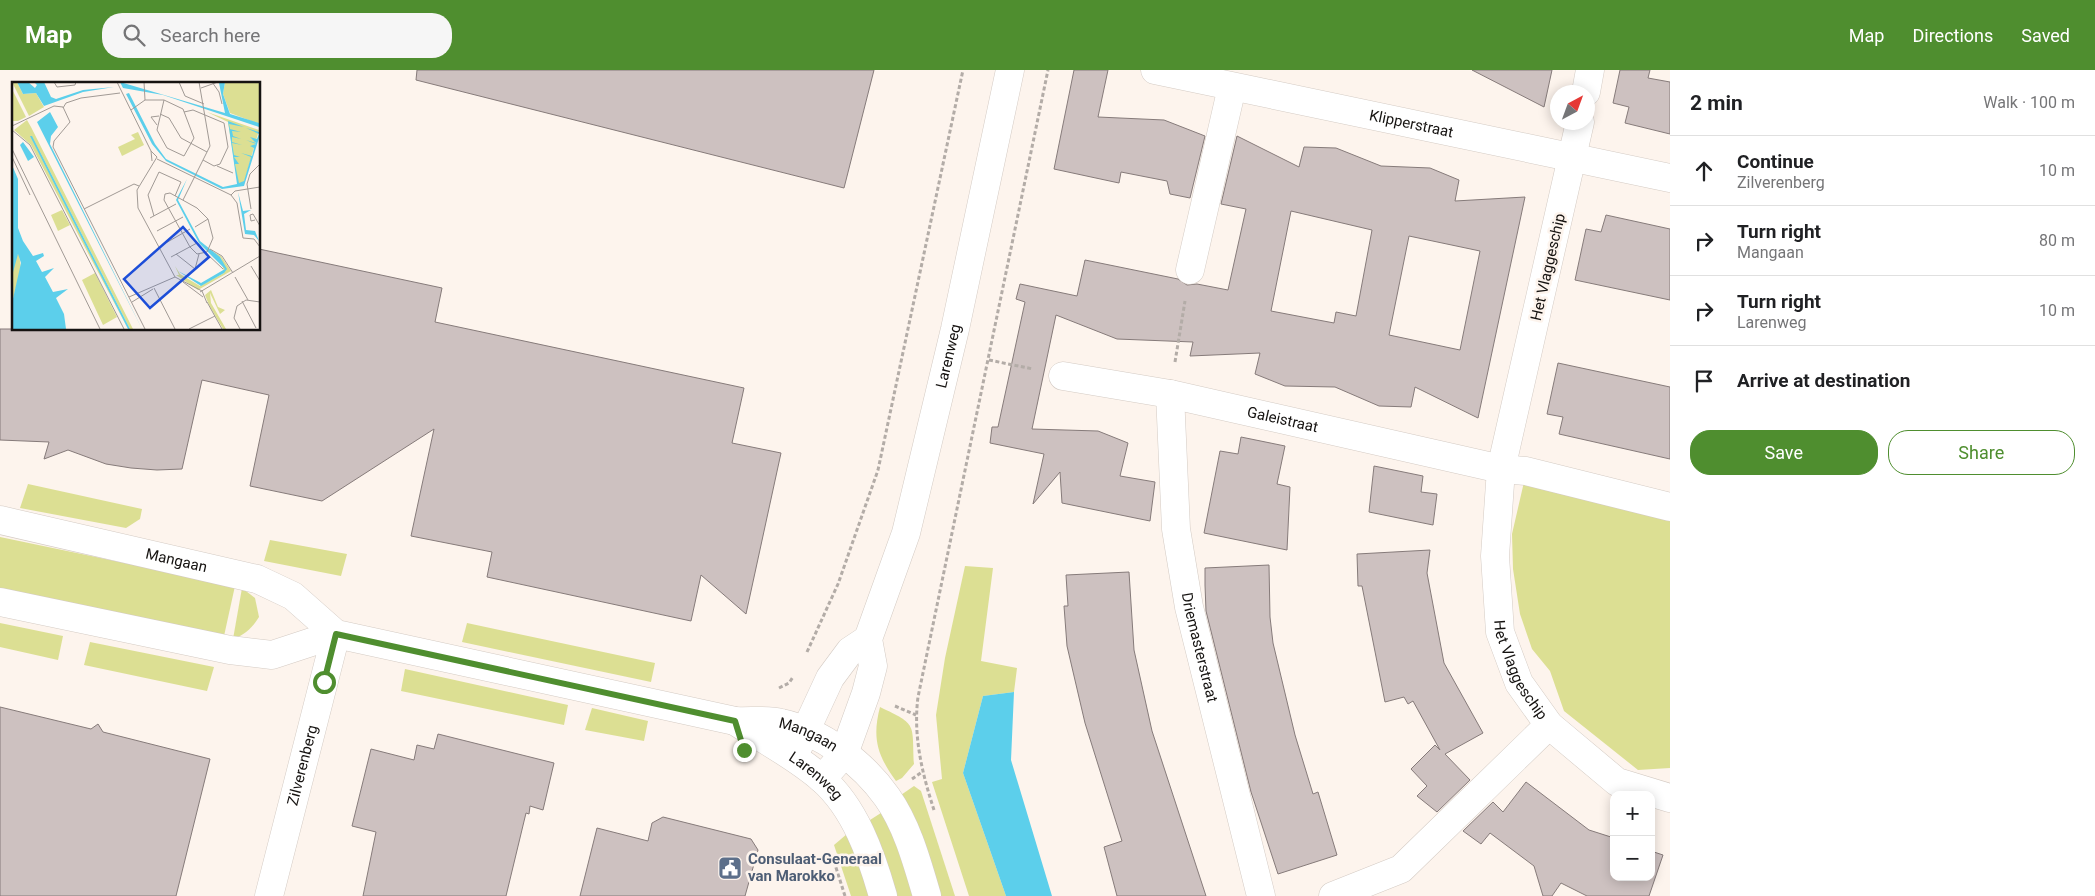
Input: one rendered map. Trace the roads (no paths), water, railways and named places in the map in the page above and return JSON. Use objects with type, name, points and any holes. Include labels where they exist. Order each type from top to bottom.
[{"type":"street","name":"Larenweg","points":[[926,896],[917,862],[903,825],[887,797],[872,779],[844,754],[866,693],[873,666],[868,639],[906,533],[955,329],[1010,70]]},
{"type":"street","name":"Klipperstraat","points":[[1155,70],[1670,178]]},
{"type":"street","points":[[1587,85],[1590,70]]},
{"type":"street","points":[[1190,270],[1232,87]]},
{"type":"street","name":"Het Vlaggeschip","points":[[1578,130],[1501,469],[1495,556],[1500,632],[1519,682],[1549,726],[1617,782],[1670,798]]},
{"type":"street","name":"Galeistraat","points":[[1063,376],[1170,394],[1501,469]]},
{"type":"street","name":"Driemasterstraat","points":[[1170,394],[1176,529],[1189,607],[1261,896]]},
{"type":"street","points":[[1501,469],[1526,471],[1670,507]]},
{"type":"street","name":"Mangaan","points":[[0,520],[257,579],[293,596],[336,634],[735,721],[780,722],[826,741],[844,754],[822,779]]},
{"type":"street","points":[[0,602],[230,650],[272,655],[336,634]]},
{"type":"street","name":"Zilverenberg","points":[[269,896],[336,634]]},
{"type":"street","name":"Larenweg","points":[[868,639],[850,651],[830,678],[794,757],[822,779],[841,799],[854,821],[874,864],[883,896]]},
{"type":"street","name":"Mangaan","points":[[735,721],[794,757]]},
{"type":"street","points":[[1333,896],[1401,869],[1549,726]]},
{"type":"water","points":[[1014,692],[1011,760],[1052,896],[1006,896],[963,773],[983,696]]},
{"type":"place","name":"Consulaat-Generaal van Marokko","points":[[730,868]]}]
